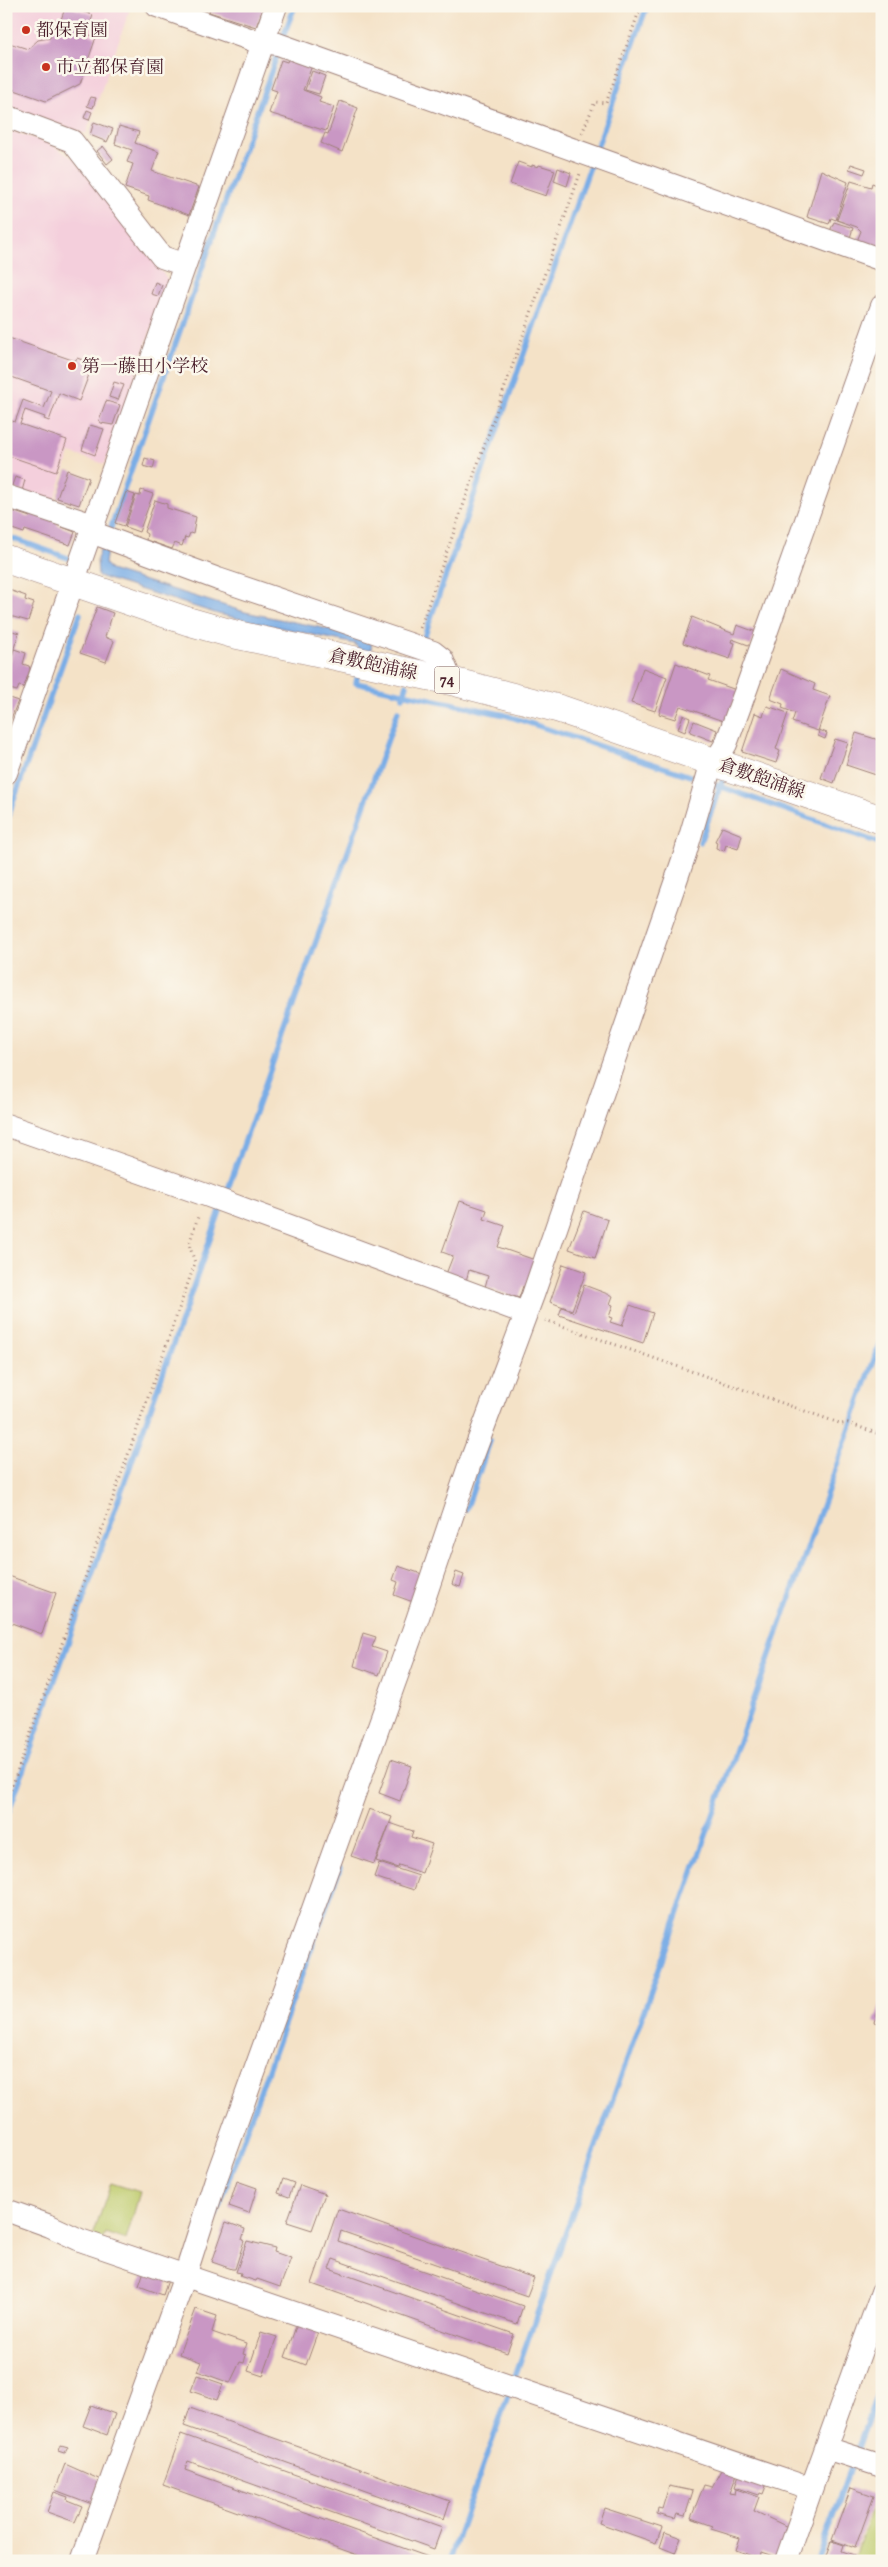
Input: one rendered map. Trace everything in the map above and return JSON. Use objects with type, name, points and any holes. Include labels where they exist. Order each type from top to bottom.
[{"type":"main road","name":"倉敷飽浦線","points":[[6,559],[187,621],[233,634],[451,681],[560,709],[882,820]]},
{"type":"street","points":[[157,6],[255,42],[264,41],[278,44],[882,260]]},
{"type":"street","points":[[6,773],[74,583],[100,533],[185,265],[276,6]]},
{"type":"street","points":[[6,116],[72,141],[162,257],[185,265]]},
{"type":"street","points":[[82,2561],[190,2278],[217,2176],[531,1315],[685,854],[709,772],[726,744],[882,306]]},
{"type":"street","points":[[6,496],[246,589],[433,652],[442,659],[451,681]]},
{"type":"street","points":[[6,1125],[206,1195],[531,1315]]},
{"type":"street","points":[[6,2210],[50,2226],[80,2240],[190,2278],[806,2486],[844,2454],[882,2292]]},
{"type":"street","points":[[844,2454],[882,2466]]},
{"type":"street","points":[[786,2561],[814,2481]]},
{"type":"path","points":[[414,645],[587,155],[592,107],[594,102],[606,103],[641,6]]},
{"type":"path","points":[[6,1804],[196,1263],[189,1244],[206,1195]]},
{"type":"path","points":[[531,1315],[842,1424],[848,1423],[882,1435]]},
{"type":"shaded area","points":[[6,6],[131,6],[86,134],[6,106]]},
{"type":"shaded area","name":"第一藤田小学校","points":[[6,129],[50,144],[74,159],[168,280],[105,464],[70,453],[52,507],[6,490]]},
{"type":"green space","points":[[111,2183],[140,2192],[126,2240],[105,2233],[102,2240],[93,2236]]},
{"type":"green space","points":[[882,2478],[882,2542],[875,2561],[860,2561],[854,2557]]},
{"type":"water","points":[[101,547],[107,549],[105,564],[110,570],[245,612],[372,638],[371,652],[359,649],[355,644],[218,614],[98,576],[97,559]]},
{"type":"building","name":"市立都保育園","points":[[66,6],[93,15],[87,34],[96,37],[80,84],[46,101],[6,87],[6,42],[28,49],[38,40],[50,38],[56,20],[60,22]]},
{"type":"building","points":[[211,6],[264,6],[256,27],[209,12]]},
{"type":"building","points":[[290,55],[313,63],[303,90],[321,97],[319,102],[334,107],[326,131],[269,113],[277,91],[271,89],[281,60],[287,62]]},
{"type":"building","points":[[312,71],[325,76],[319,94],[305,90]]},
{"type":"building","points":[[91,97],[96,98],[93,108],[87,106]]},
{"type":"building","points":[[340,101],[358,108],[342,152],[321,143],[325,133],[328,134]]},
{"type":"building","points":[[87,110],[92,112],[89,120],[84,118]]},
{"type":"building","points":[[94,122],[113,129],[107,142],[90,135]]},
{"type":"building","points":[[119,126],[139,132],[135,143],[159,152],[152,171],[199,187],[189,215],[148,200],[149,196],[125,188],[133,164],[127,162],[132,150],[115,144]]},
{"type":"building","points":[[103,146],[113,159],[107,164],[97,151]]},
{"type":"building","points":[[518,162],[532,167],[532,165],[538,167],[539,165],[555,170],[546,196],[510,184]]},
{"type":"building","points":[[851,164],[866,169],[864,174],[849,169]]},
{"type":"building","points":[[558,168],[571,173],[567,186],[554,181]]},
{"type":"building","points":[[821,170],[848,182],[836,220],[831,218],[829,224],[807,217]]},
{"type":"building","points":[[851,181],[871,187],[872,183],[882,187],[882,249],[857,241],[861,231],[857,227],[837,220]]},
{"type":"building","points":[[834,222],[853,228],[850,238],[830,231]]},
{"type":"building","points":[[155,282],[162,285],[158,296],[151,294]]},
{"type":"building","points":[[6,337],[75,361],[77,358],[93,364],[79,401],[59,393],[49,421],[44,419],[45,417],[25,410],[20,424],[67,440],[56,472],[6,455],[6,419],[15,422],[23,400],[44,408],[51,391],[6,375]]},
{"type":"building","points":[[114,382],[124,385],[118,400],[109,397]]},
{"type":"building","points":[[106,401],[120,405],[113,425],[101,423],[99,420]]},
{"type":"building","points":[[90,425],[104,429],[95,455],[82,450]]},
{"type":"building","points":[[145,458],[155,461],[153,469],[143,466]]},
{"type":"building","points":[[67,470],[89,478],[79,505],[57,498]]},
{"type":"building","points":[[15,477],[25,480],[22,491],[11,488]]},
{"type":"building","points":[[141,490],[153,494],[139,532],[125,527],[136,495],[140,496]]},
{"type":"building","points":[[126,492],[135,495],[124,526],[115,523]]},
{"type":"building","points":[[155,500],[167,504],[167,508],[196,517],[193,534],[190,533],[188,538],[185,537],[182,546],[175,543],[172,549],[146,540],[147,534],[144,532]]},
{"type":"building","points":[[6,509],[30,517],[31,513],[58,522],[57,525],[75,532],[70,545],[25,530],[24,533],[6,527]]},
{"type":"building","points":[[9,590],[26,596],[25,600],[34,603],[28,621],[6,615]]},
{"type":"building","points":[[97,607],[113,613],[105,637],[114,641],[106,662],[80,653]]},
{"type":"building","points":[[692,617],[734,634],[737,625],[756,632],[751,646],[732,639],[731,642],[735,643],[730,659],[683,643]]},
{"type":"building","points":[[6,629],[19,633],[9,663],[6,662]]},
{"type":"building","points":[[14,649],[26,653],[23,664],[29,666],[30,669],[24,687],[19,686],[17,691],[6,688],[6,665],[9,666]]},
{"type":"building","points":[[676,663],[710,676],[708,680],[739,691],[726,722],[680,706],[675,719],[659,714]]},
{"type":"building","points":[[643,668],[667,677],[655,711],[631,703]]},
{"type":"building","points":[[781,669],[815,684],[813,690],[830,696],[818,731],[792,722],[795,713],[782,708],[783,704],[770,699]]},
{"type":"building","points":[[6,697],[18,701],[6,731]]},
{"type":"building","points":[[767,706],[788,713],[776,749],[780,751],[776,763],[742,752],[755,713],[763,716]]},
{"type":"building","points":[[683,715],[690,718],[685,732],[678,729]]},
{"type":"building","points":[[694,721],[717,730],[713,741],[690,732]]},
{"type":"building","points":[[819,730],[827,733],[825,739],[818,736]]},
{"type":"building","points":[[856,733],[882,741],[882,767],[879,776],[846,765]]},
{"type":"building","points":[[835,739],[848,743],[834,783],[821,778]]},
{"type":"building","points":[[722,827],[742,835],[738,849],[726,845],[724,851],[716,848],[717,842],[715,841]]},
{"type":"building","points":[[460,1201],[487,1210],[484,1219],[505,1226],[498,1247],[535,1260],[527,1287],[523,1286],[519,1298],[485,1287],[488,1276],[469,1270],[466,1281],[446,1274],[453,1256],[442,1252]]},
{"type":"building","points":[[584,1211],[608,1220],[595,1258],[569,1249]]},
{"type":"building","points":[[563,1264],[586,1272],[572,1310],[550,1302]]},
{"type":"building","points":[[584,1285],[613,1296],[610,1304],[613,1305],[609,1317],[612,1318],[610,1322],[622,1326],[630,1305],[653,1313],[643,1343],[559,1315],[562,1307],[574,1312]]},
{"type":"building","points":[[398,1566],[422,1574],[413,1602],[394,1595],[398,1582],[393,1580]]},
{"type":"building","points":[[456,1572],[464,1575],[460,1587],[452,1584]]},
{"type":"building","points":[[6,1575],[56,1593],[42,1634],[6,1621]]},
{"type":"building","points":[[363,1633],[376,1637],[372,1647],[387,1652],[379,1675],[354,1666]]},
{"type":"building","points":[[391,1759],[412,1766],[400,1801],[379,1793]]},
{"type":"building","points":[[369,1809],[392,1817],[374,1864],[351,1856]]},
{"type":"building","points":[[390,1823],[413,1831],[411,1837],[432,1844],[422,1873],[399,1865],[398,1868],[376,1861]]},
{"type":"building","points":[[379,1863],[419,1876],[414,1890],[374,1877]]},
{"type":"building","points":[[882,2000],[882,2025],[874,2022]]},
{"type":"building","points":[[283,2179],[294,2183],[289,2197],[278,2193]]},
{"type":"building","points":[[237,2181],[257,2188],[249,2213],[229,2206]]},
{"type":"building","points":[[300,2185],[325,2194],[312,2230],[287,2222]]},
{"type":"building","points":[[338,2209],[534,2278],[527,2296],[341,2231],[338,2241],[523,2306],[517,2324],[333,2259],[329,2269],[514,2334],[507,2353],[312,2284]]},
{"type":"building","points":[[226,2222],[245,2229],[242,2240],[244,2241],[235,2269],[212,2262]]},
{"type":"building","points":[[247,2241],[275,2248],[274,2252],[291,2258],[280,2287],[257,2279],[256,2281],[240,2276],[241,2273],[236,2272]]},
{"type":"building","points":[[144,2271],[168,2280],[163,2295],[139,2286]]},
{"type":"building","points":[[196,2309],[217,2316],[212,2332],[246,2344],[243,2354],[246,2355],[244,2363],[240,2362],[230,2383],[197,2371],[201,2362],[179,2354]]},
{"type":"building","points":[[298,2321],[319,2329],[306,2365],[285,2357]]},
{"type":"building","points":[[261,2332],[277,2337],[263,2376],[248,2371]]},
{"type":"building","points":[[197,2375],[223,2384],[217,2400],[191,2391]]},
{"type":"building","points":[[91,2405],[115,2414],[107,2435],[83,2426]]},
{"type":"building","points":[[190,2408],[450,2501],[444,2519],[184,2426]]},
{"type":"building","points":[[181,2434],[442,2527],[434,2549],[188,2461],[185,2470],[431,2558],[430,2561],[374,2561],[163,2485]]},
{"type":"building","points":[[61,2445],[68,2447],[65,2453],[59,2451]]},
{"type":"building","points":[[65,2464],[101,2480],[92,2504],[55,2490]]},
{"type":"building","points":[[722,2468],[737,2474],[730,2493],[735,2494],[736,2489],[759,2497],[754,2511],[792,2529],[782,2559],[761,2552],[760,2559],[736,2550],[740,2538],[711,2529],[713,2526],[691,2518],[704,2485],[712,2487]]},
{"type":"building","points":[[740,2471],[768,2481],[763,2494],[760,2493],[759,2495],[735,2487]]},
{"type":"building","points":[[669,2486],[693,2491],[685,2516],[677,2514],[675,2519],[657,2514],[658,2508],[662,2509]]},
{"type":"building","points":[[851,2488],[874,2496],[855,2548],[832,2540]]},
{"type":"building","points":[[54,2492],[68,2497],[67,2500],[82,2506],[75,2522],[47,2512]]},
{"type":"building","points":[[604,2508],[662,2527],[656,2543],[599,2523]]},
{"type":"building","points":[[665,2532],[681,2538],[675,2553],[660,2547]]},
{"type":"building","points":[[832,2541],[844,2545],[842,2551],[854,2555],[852,2561],[825,2561]]},
{"type":"waterway","points":[[283,37],[295,6]]},
{"type":"waterway","points":[[595,153],[647,6]]},
{"type":"waterway","points":[[109,533],[278,52]]},
{"type":"waterway","points":[[423,640],[592,161]]},
{"type":"waterway","points":[[6,536],[68,558]]},
{"type":"waterway","points":[[6,822],[80,614]]},
{"type":"waterway","points":[[358,674],[356,683],[505,715],[690,776]]},
{"type":"waterway","points":[[403,697],[407,685]]},
{"type":"waterway","points":[[226,1194],[398,711]]},
{"type":"waterway","points":[[700,842],[723,779]]},
{"type":"waterway","points":[[716,785],[882,844]]},
{"type":"waterway","points":[[6,1819],[221,1208]]},
{"type":"waterway","points":[[514,2379],[882,1337]]},
{"type":"waterway","points":[[466,1510],[490,1441]]},
{"type":"waterway","points":[[216,2215],[340,1868]]},
{"type":"waterway","points":[[856,2453],[882,2380]]},
{"type":"waterway","points":[[449,2561],[509,2393]]},
{"type":"waterway","points":[[817,2561],[852,2462]]},
{"type":"place","name":"都保育園","points":[[26,30]]},
{"type":"place","name":"市立都保育園","points":[[46,67]]},
{"type":"place","name":"第一藤田小学校","points":[[72,366]]}]
